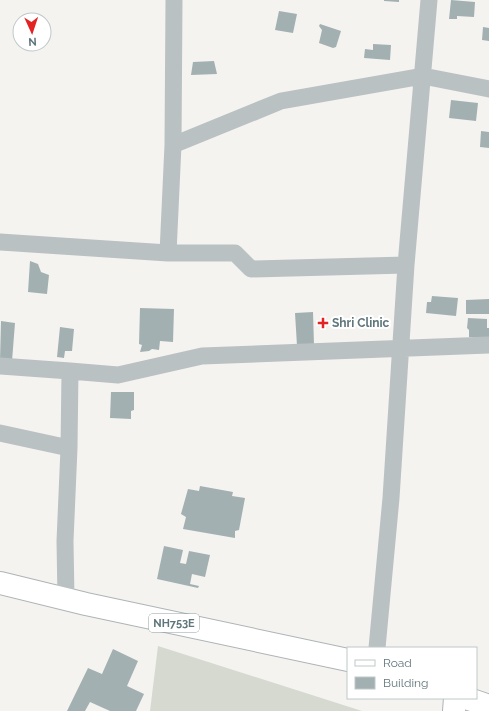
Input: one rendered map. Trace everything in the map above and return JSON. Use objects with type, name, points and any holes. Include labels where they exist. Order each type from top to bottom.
[{"type":"main road","name":"NH753E","points":[[0,583],[66,599],[347,660]]},
{"type":"main road","points":[[454,711],[455,699]]},
{"type":"main road","points":[[469,699],[489,706]]},
{"type":"street","points":[[168,253],[173,145],[174,0]]},
{"type":"street","points":[[377,647],[391,498],[406,265],[429,0]]},
{"type":"street","points":[[173,145],[281,101],[422,76],[489,89]]},
{"type":"street","points":[[0,242],[168,253],[235,253],[251,269],[406,265]]},
{"type":"street","points":[[0,366],[118,375],[202,356],[489,344]]},
{"type":"street","points":[[66,599],[65,540],[69,448],[70,371]]},
{"type":"street","points":[[0,433],[69,448]]},
{"type":"shaded area","points":[[158,646],[362,711],[150,711]]},
{"type":"building","points":[[399,0],[399,2],[384,1]]},
{"type":"building","points":[[451,0],[475,2],[474,17],[457,16],[457,19],[449,19]]},
{"type":"building","points":[[279,11],[297,14],[293,33],[275,30]]},
{"type":"building","points":[[320,24],[341,31],[336,47],[333,48],[319,43],[322,30],[319,26]]},
{"type":"building","points":[[483,27],[489,28],[489,41],[482,40]]},
{"type":"building","points":[[373,44],[391,45],[390,60],[364,58],[365,49],[373,50]]},
{"type":"building","points":[[214,61],[217,74],[191,75],[193,62]]},
{"type":"building","points":[[451,100],[478,103],[476,121],[449,118]]},
{"type":"building","points":[[481,131],[489,132],[489,148],[480,147]]},
{"type":"building","points":[[30,261],[38,264],[41,272],[49,275],[47,294],[28,292]]},
{"type":"building","points":[[432,296],[458,298],[456,316],[426,313],[427,302],[431,302]]},
{"type":"building","points":[[489,299],[489,314],[466,314],[466,300]]},
{"type":"building","points":[[140,308],[174,309],[173,342],[160,341],[159,350],[152,349],[149,351],[140,352],[142,345],[139,344]]},
{"type":"building","points":[[313,312],[314,345],[297,346],[295,313]]},
{"type":"building","points":[[468,318],[487,319],[489,338],[469,337],[469,330],[467,328]]},
{"type":"building","points":[[1,321],[15,323],[12,361],[0,360]]},
{"type":"building","points":[[60,327],[74,329],[72,351],[65,351],[64,358],[57,357]]},
{"type":"building","points":[[111,392],[134,392],[134,410],[131,411],[131,419],[110,418]]},
{"type":"building","points":[[200,486],[233,492],[232,496],[245,498],[239,530],[235,531],[235,538],[183,529],[186,517],[181,514],[188,489],[199,491]]},
{"type":"building","points":[[164,546],[183,550],[180,563],[186,564],[189,551],[210,555],[205,577],[192,574],[190,584],[199,586],[198,588],[157,579]]},
{"type":"building","points":[[113,649],[138,661],[127,686],[144,694],[136,711],[110,711],[90,702],[85,711],[67,711],[88,668],[102,674]]},
{"type":"place","name":"Shri Clinic","points":[[323,323]]}]
